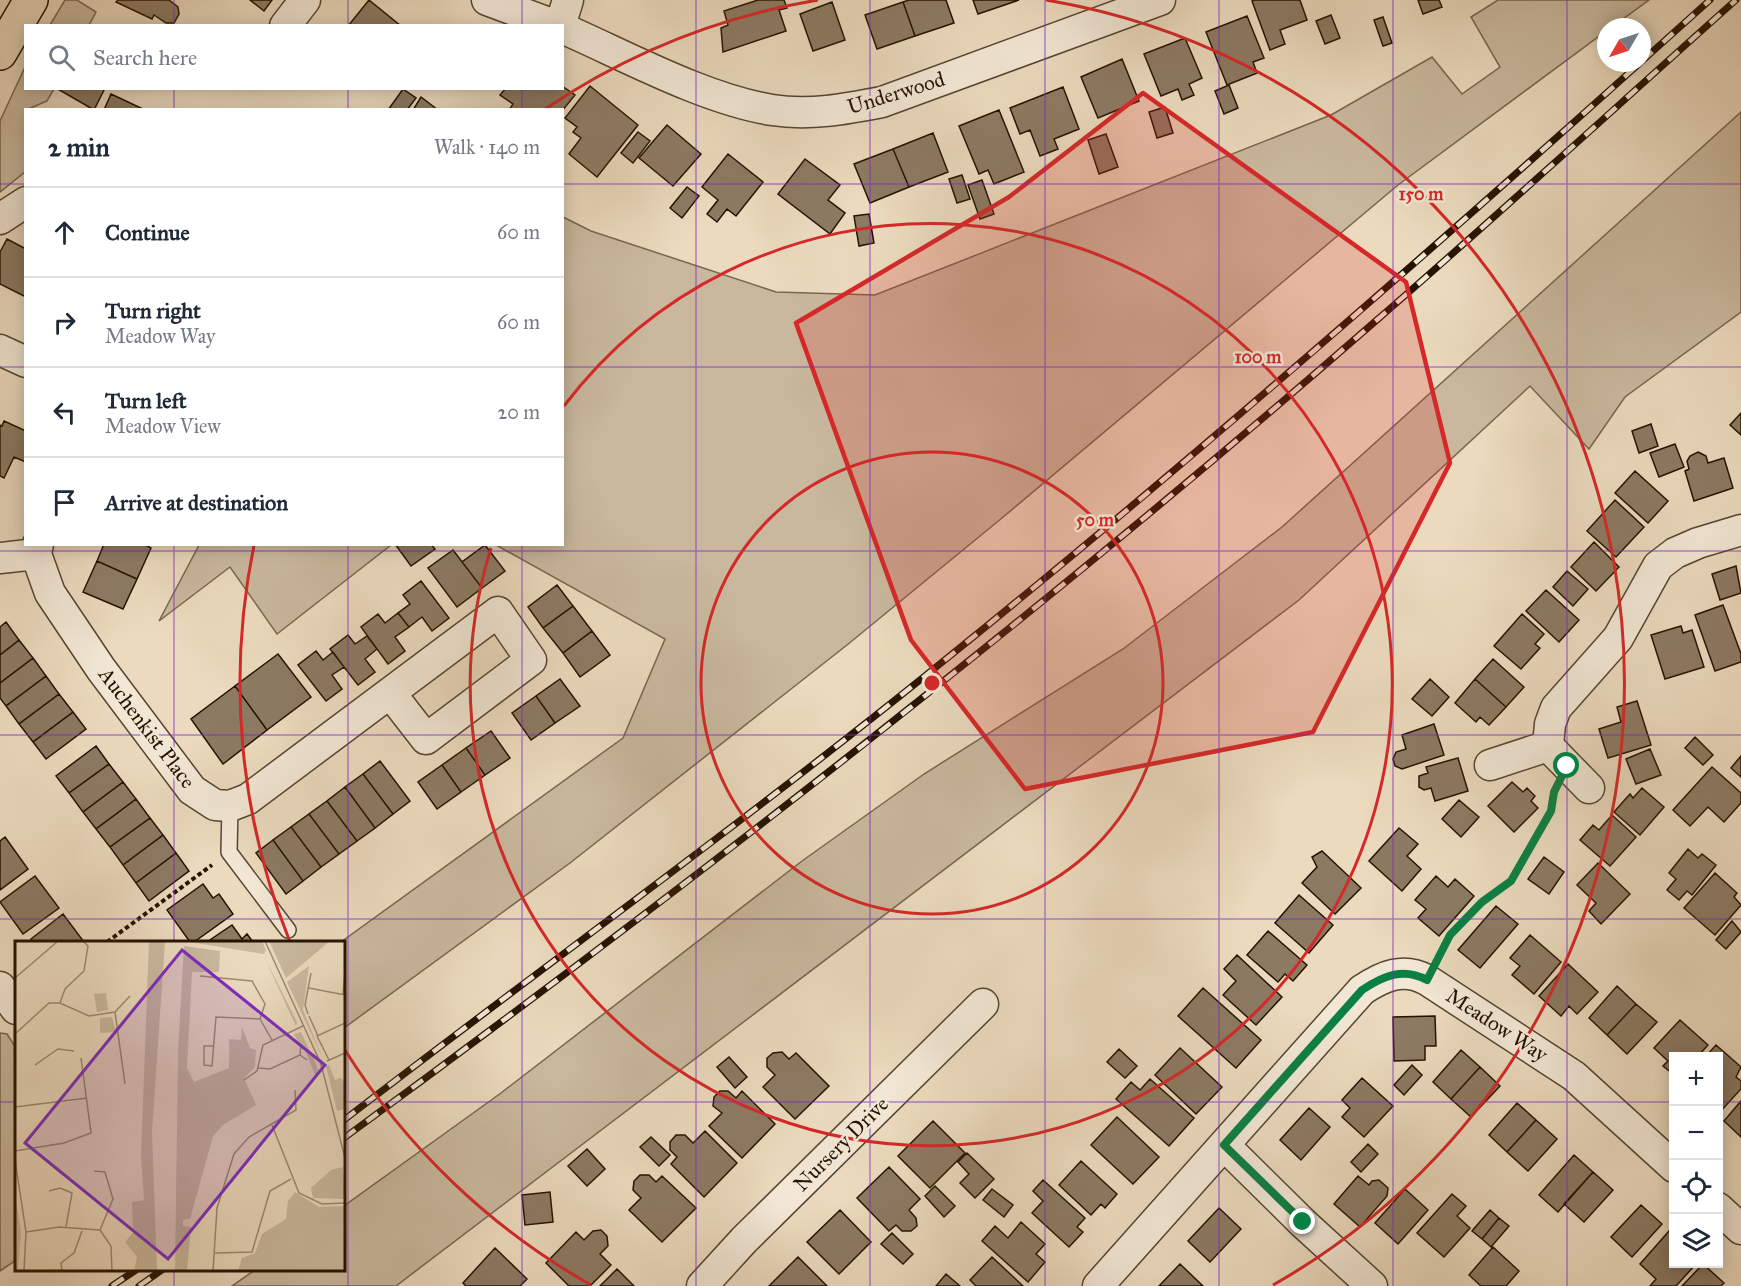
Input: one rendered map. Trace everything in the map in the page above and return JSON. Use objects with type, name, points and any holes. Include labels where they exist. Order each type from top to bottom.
[{"type":"highway","points":[[5,34],[31,0]]},
{"type":"street","points":[[287,24],[305,0]]},
{"type":"street","name":"Underwood","points":[[487,0],[554,24]]},
{"type":"street","points":[[561,24],[568,0]]},
{"type":"street","name":"Underwood","points":[[564,28],[723,98],[772,110],[841,110],[882,102],[1160,0]]},
{"type":"street","points":[[0,219],[24,203]]},
{"type":"street","points":[[0,350],[24,361]]},
{"type":"street","points":[[1589,788],[1558,756],[1550,724],[1556,708],[1618,638],[1658,566],[1675,553],[1698,543],[1741,530]]},
{"type":"street","points":[[0,558],[37,549]]},
{"type":"street","name":"Auchenkist Place","points":[[37,549],[50,593],[101,669],[192,790],[215,805],[230,806]]},
{"type":"street","points":[[230,806],[248,799],[498,612],[531,660],[426,739],[391,694]]},
{"type":"street","points":[[1490,765],[1558,756]]},
{"type":"street","name":"Meadow Way","points":[[1098,1286],[1362,990],[1379,978],[1397,973],[1414,973],[1427,980],[1574,1076],[1669,1162]]},
{"type":"street","points":[[0,987],[15,1008]]},
{"type":"street","name":"Nursery Drive","points":[[702,1286],[744,1240],[983,1004]]},
{"type":"street","points":[[1224,1145],[1372,1286]]},
{"type":"street","points":[[1723,1212],[1741,1228]]},
{"type":"lane","points":[[230,806],[229,852],[288,930]]},
{"type":"path","points":[[1427,980],[1450,935],[1482,902],[1511,881],[1551,811],[1558,756]]},
{"type":"path","points":[[108,941],[229,852]]},
{"type":"highlighted area","points":[[1143,93],[1406,282],[1450,463],[1313,732],[1025,789],[911,640],[796,323],[1009,197]]},
{"type":"shaded area","points":[[65,0],[77,0],[96,12],[90,24],[51,24]]},
{"type":"shaded area","points":[[1498,0],[1649,0],[1624,18],[1597,18],[1597,38],[1398,185],[1002,518],[847,645],[570,863],[345,1027],[345,941],[342,941],[623,738],[665,639],[498,546],[564,546],[564,218],[591,231],[776,292],[875,295],[1331,115],[1432,57],[1462,94],[1500,67],[1471,17]]},
{"type":"shaded area","points":[[24,69],[24,90],[53,90],[47,101],[31,108],[24,108],[24,173],[0,192],[0,121]]},
{"type":"shaded area","points":[[1741,112],[1741,312],[1625,397],[1589,449],[1530,386],[1299,600],[396,1286],[232,1286],[254,1271],[345,1271],[345,1205],[501,1093],[802,861],[924,774],[1123,649],[1282,527]]},
{"type":"shaded area","points":[[198,546],[390,546],[277,634],[230,567],[159,621]]},
{"type":"shaded area","points":[[0,1033],[7,1034],[15,1046],[15,1261],[0,1271]]},
{"type":"building","points":[[118,0],[169,0],[178,7],[179,14],[174,23],[166,23],[154,15],[152,19],[116,2]]},
{"type":"building","points":[[250,0],[272,0],[264,11]]},
{"type":"building","points":[[369,0],[399,24],[350,24]]},
{"type":"building","points":[[758,0],[784,0],[787,8],[779,10],[786,31],[723,52],[721,28],[728,25],[724,11]]},
{"type":"building","points":[[946,0],[954,23],[915,36],[903,2]]},
{"type":"building","points":[[973,0],[1019,0],[978,14]]},
{"type":"building","points":[[1300,0],[1307,20],[1280,30],[1285,44],[1270,50],[1252,1]]},
{"type":"building","points":[[1418,0],[1439,0],[1442,7],[1423,14]]},
{"type":"building","points":[[832,2],[845,40],[813,51],[800,14]]},
{"type":"building","points":[[903,2],[915,36],[877,49],[865,15]]},
{"type":"building","points":[[1331,15],[1340,38],[1325,44],[1316,21]]},
{"type":"building","points":[[1247,16],[1264,58],[1253,62],[1257,73],[1227,85],[1206,32]]},
{"type":"building","points":[[1383,17],[1392,43],[1383,46],[1374,20]]},
{"type":"building","points":[[1185,38],[1202,78],[1189,84],[1194,95],[1182,100],[1178,89],[1161,96],[1144,54]]},
{"type":"building","points":[[1122,59],[1139,101],[1098,118],[1081,77]]},
{"type":"building","points":[[1229,85],[1238,108],[1224,114],[1215,91]]},
{"type":"building","points":[[590,86],[638,125],[597,177],[569,154],[581,138],[573,132],[577,127],[565,118]]},
{"type":"building","points":[[564,87],[575,95],[564,109],[510,108],[513,104],[500,95],[504,90],[564,90]]},
{"type":"building","points":[[1063,87],[1079,129],[1054,139],[1058,149],[1040,156],[1030,130],[1020,134],[1010,108]]},
{"type":"building","points":[[59,90],[104,90],[95,108],[91,108]]},
{"type":"building","points":[[402,90],[416,98],[408,108],[389,108]]},
{"type":"building","points":[[111,94],[141,108],[105,108]]},
{"type":"building","points":[[421,97],[435,108],[414,108]]},
{"type":"building","points":[[1165,107],[1173,133],[1157,138],[1149,112]]},
{"type":"building","points":[[999,110],[1024,172],[994,184],[988,170],[979,174],[959,126]]},
{"type":"building","points":[[667,125],[701,154],[673,186],[639,158]]},
{"type":"building","points":[[638,132],[650,141],[633,163],[621,153]]},
{"type":"building","points":[[933,133],[948,172],[909,187],[893,149]]},
{"type":"building","points":[[1106,134],[1118,167],[1099,174],[1088,140]]},
{"type":"building","points":[[893,149],[909,187],[870,203],[854,164]]},
{"type":"building","points":[[728,154],[763,182],[736,216],[727,209],[717,222],[707,214],[718,200],[702,187]]},
{"type":"building","points":[[805,159],[840,185],[828,200],[845,213],[830,234],[778,194]]},
{"type":"building","points":[[962,175],[970,199],[957,203],[949,179]]},
{"type":"building","points":[[982,180],[994,214],[980,219],[968,185]]},
{"type":"building","points":[[687,187],[699,196],[682,218],[670,208]]},
{"type":"building","points":[[869,214],[874,243],[859,246],[854,216]]},
{"type":"building","points":[[7,239],[24,248],[24,296],[0,284],[0,252]]},
{"type":"building","points":[[1741,413],[1741,435],[1730,425]]},
{"type":"building","points":[[4,421],[24,430],[24,461],[14,457],[4,478],[0,476],[0,425],[2,426]]},
{"type":"building","points":[[1651,424],[1658,446],[1639,453],[1632,431]]},
{"type":"building","points":[[1675,444],[1684,467],[1659,477],[1650,453]]},
{"type":"building","points":[[1698,452],[1706,456],[1708,463],[1724,458],[1733,488],[1694,501],[1685,471],[1689,469],[1687,461],[1690,456]]},
{"type":"building","points":[[1635,471],[1668,501],[1648,523],[1615,493]]},
{"type":"building","points":[[1615,500],[1644,527],[1616,557],[1587,531]]},
{"type":"building","points":[[1594,542],[1619,567],[1596,591],[1571,567]]},
{"type":"building","points":[[103,546],[148,546],[151,548],[137,579],[97,561]]},
{"type":"building","points":[[396,546],[433,546],[435,549],[411,566]]},
{"type":"building","points":[[486,546],[505,571],[482,588],[462,562]]},
{"type":"building","points":[[453,550],[482,588],[457,607],[428,568]]},
{"type":"building","points":[[97,561],[137,579],[123,609],[83,592]]},
{"type":"building","points":[[1736,566],[1741,593],[1720,600],[1712,574]]},
{"type":"building","points":[[1567,571],[1588,589],[1573,606],[1553,587]]},
{"type":"building","points":[[421,581],[449,618],[432,631],[422,617],[409,627],[398,613],[410,604],[403,595]]},
{"type":"building","points":[[557,585],[573,606],[543,628],[528,607]]},
{"type":"building","points":[[1546,590],[1579,620],[1559,642],[1526,611]]},
{"type":"building","points":[[1723,605],[1741,654],[1741,662],[1715,671],[1695,615]]},
{"type":"building","points":[[573,606],[592,631],[563,653],[543,628]]},
{"type":"building","points":[[398,613],[409,627],[395,637],[405,651],[388,664],[361,627],[378,614],[385,623]]},
{"type":"building","points":[[1522,614],[1544,634],[1535,644],[1540,648],[1521,669],[1494,646]]},
{"type":"building","points":[[6,622],[19,640],[0,655],[0,627]]},
{"type":"building","points":[[1681,626],[1683,633],[1692,630],[1704,667],[1665,679],[1651,635]]},
{"type":"building","points":[[592,631],[610,655],[580,677],[563,653]]},
{"type":"building","points":[[348,635],[355,644],[367,636],[377,649],[365,659],[375,672],[358,685],[330,649]]},
{"type":"building","points":[[19,640],[33,658],[0,683],[0,655]]},
{"type":"building","points":[[316,651],[323,660],[333,652],[344,667],[332,675],[342,689],[326,701],[298,665]]},
{"type":"building","points":[[278,654],[311,697],[267,730],[235,686]]},
{"type":"building","points":[[33,658],[46,676],[6,706],[0,698],[0,683]]},
{"type":"building","points":[[1493,659],[1524,687],[1506,707],[1475,679]]},
{"type":"building","points":[[46,676],[59,694],[19,724],[6,706]]},
{"type":"building","points":[[560,679],[580,706],[555,723],[536,696]]},
{"type":"building","points":[[1430,679],[1449,697],[1432,716],[1412,699]]},
{"type":"building","points":[[1475,679],[1506,707],[1489,725],[1480,717],[1476,722],[1455,703]]},
{"type":"building","points":[[235,686],[267,730],[223,764],[191,719]]},
{"type":"building","points":[[59,694],[73,712],[33,742],[19,724]]},
{"type":"building","points":[[536,696],[555,723],[531,740],[512,713]]},
{"type":"building","points":[[1637,701],[1651,745],[1608,758],[1599,729],[1621,722],[1617,707]]},
{"type":"building","points":[[73,712],[86,729],[46,759],[33,742]]},
{"type":"building","points":[[1434,724],[1444,755],[1402,769],[1395,766],[1393,759],[1396,752],[1406,749],[1402,735]]},
{"type":"building","points":[[491,731],[510,758],[485,775],[466,748]]},
{"type":"building","points":[[1695,737],[1713,755],[1703,765],[1685,748]]},
{"type":"building","points":[[96,746],[109,764],[69,793],[56,776]]},
{"type":"building","points":[[466,748],[485,775],[461,792],[442,765]]},
{"type":"building","points":[[1650,749],[1661,775],[1636,784],[1626,759]]},
{"type":"building","points":[[1741,756],[1741,777],[1731,768]]},
{"type":"building","points":[[1458,758],[1468,791],[1435,801],[1431,788],[1424,790],[1419,787],[1419,776],[1428,773],[1426,767]]},
{"type":"building","points":[[380,761],[410,801],[393,814],[363,774]]},
{"type":"building","points":[[109,764],[123,782],[83,812],[69,793]]},
{"type":"building","points":[[442,765],[461,792],[437,809],[418,782]]},
{"type":"building","points":[[1712,767],[1741,793],[1741,803],[1724,822],[1708,807],[1690,826],[1673,810]]},
{"type":"building","points":[[363,774],[393,814],[375,828],[345,787]]},
{"type":"building","points":[[123,782],[136,799],[96,829],[83,812]]},
{"type":"building","points":[[1512,782],[1523,792],[1527,788],[1535,796],[1531,801],[1538,808],[1514,832],[1488,806]]},
{"type":"building","points":[[345,787],[375,828],[357,841],[327,801]]},
{"type":"building","points":[[1642,788],[1664,807],[1640,835],[1614,812],[1630,794],[1633,798]]},
{"type":"building","points":[[136,799],[150,818],[110,847],[96,829]]},
{"type":"building","points":[[1459,800],[1479,817],[1461,837],[1442,819]]},
{"type":"building","points":[[327,801],[357,841],[339,854],[309,814]]},
{"type":"building","points":[[309,814],[339,854],[321,867],[291,827]]},
{"type":"building","points":[[1612,815],[1636,837],[1610,866],[1580,840],[1593,825],[1599,830]]},
{"type":"building","points":[[150,818],[163,835],[123,865],[110,847]]},
{"type":"building","points":[[291,827],[321,867],[303,881],[273,840]]},
{"type":"building","points":[[1399,828],[1418,844],[1407,856],[1421,869],[1402,891],[1369,861]]},
{"type":"building","points":[[163,835],[176,853],[136,883],[123,865]]},
{"type":"building","points":[[5,837],[28,869],[0,890],[0,841]]},
{"type":"building","points":[[273,840],[303,881],[286,894],[256,853]]},
{"type":"building","points":[[1688,849],[1698,858],[1702,854],[1716,865],[1692,895],[1687,891],[1679,900],[1667,890],[1676,879],[1669,873]]},
{"type":"building","points":[[1322,851],[1361,888],[1335,914],[1302,883],[1317,867],[1312,857]]},
{"type":"building","points":[[176,853],[189,871],[149,901],[136,883]]},
{"type":"building","points":[[1544,857],[1564,872],[1549,894],[1528,879]]},
{"type":"building","points":[[1598,863],[1630,894],[1601,924],[1589,911],[1596,903],[1577,885]]},
{"type":"building","points":[[1715,873],[1737,893],[1734,897],[1741,905],[1715,935],[1684,908]]},
{"type":"building","points":[[35,876],[59,908],[23,934],[0,902]]},
{"type":"building","points":[[1436,876],[1448,887],[1455,879],[1474,896],[1439,936],[1418,918],[1426,909],[1415,900]]},
{"type":"building","points":[[203,884],[213,898],[219,894],[233,914],[195,941],[189,941],[167,910]]},
{"type":"building","points":[[1299,895],[1333,925],[1309,953],[1275,923]]},
{"type":"building","points":[[1496,906],[1518,924],[1480,968],[1458,950]]},
{"type":"building","points":[[63,914],[83,941],[33,941],[31,939]]},
{"type":"building","points":[[1732,921],[1741,932],[1726,949],[1716,940]]},
{"type":"building","points":[[232,925],[242,939],[247,934],[252,941],[208,941]]},
{"type":"building","points":[[1268,931],[1307,965],[1293,981],[1285,974],[1278,982],[1247,955]]},
{"type":"building","points":[[1530,935],[1561,962],[1534,994],[1512,975],[1520,966],[1510,958]]},
{"type":"building","points":[[1237,955],[1282,997],[1256,1025],[1223,995],[1236,981],[1224,969]]},
{"type":"building","points":[[1568,964],[1598,992],[1577,1014],[1569,1006],[1561,1016],[1539,996]]},
{"type":"building","points":[[1617,986],[1636,1004],[1607,1035],[1589,1018]]},
{"type":"building","points":[[1203,988],[1261,1040],[1236,1068],[1178,1016]]},
{"type":"building","points":[[1636,1004],[1657,1022],[1627,1054],[1607,1035]]},
{"type":"building","points":[[1435,1016],[1436,1046],[1425,1046],[1425,1060],[1394,1061],[1393,1017]]},
{"type":"building","points":[[1680,1020],[1708,1045],[1702,1052],[1669,1052],[1669,1071],[1663,1066],[1668,1061],[1654,1048]]},
{"type":"building","points":[[1716,1045],[1741,1067],[1736,1077],[1741,1081],[1741,1089],[1723,1109],[1723,1052],[1710,1052]]},
{"type":"building","points":[[1180,1048],[1222,1087],[1196,1114],[1155,1075]]},
{"type":"building","points":[[1119,1049],[1137,1066],[1125,1078],[1107,1062]]},
{"type":"building","points":[[1461,1050],[1480,1067],[1451,1099],[1433,1082]]},
{"type":"building","points":[[782,1052],[789,1059],[796,1053],[829,1086],[795,1119],[763,1087],[775,1075],[767,1067],[767,1058],[773,1053]]},
{"type":"building","points":[[729,1057],[747,1077],[735,1088],[717,1067]]},
{"type":"building","points":[[1412,1065],[1422,1075],[1404,1095],[1394,1085]]},
{"type":"building","points":[[1480,1067],[1500,1086],[1471,1117],[1451,1099]]},
{"type":"building","points":[[1362,1078],[1393,1106],[1364,1137],[1342,1117],[1350,1108],[1342,1100]]},
{"type":"building","points":[[1150,1079],[1194,1118],[1169,1146],[1116,1099],[1131,1082],[1140,1090]]},
{"type":"building","points":[[720,1091],[728,1091],[736,1098],[742,1091],[775,1124],[742,1158],[709,1126],[722,1113],[713,1106],[714,1097]]},
{"type":"building","points":[[1741,1101],[1741,1137],[1724,1121]]},
{"type":"building","points":[[1517,1103],[1536,1120],[1507,1152],[1489,1135]]},
{"type":"building","points":[[1309,1108],[1330,1127],[1301,1160],[1280,1140]]},
{"type":"building","points":[[1117,1117],[1159,1157],[1133,1184],[1091,1145]]},
{"type":"building","points":[[1536,1120],[1557,1139],[1528,1171],[1507,1152]]},
{"type":"building","points":[[933,1121],[965,1153],[930,1188],[898,1156]]},
{"type":"building","points":[[705,1131],[737,1163],[704,1197],[671,1164],[677,1157],[670,1150],[670,1142],[676,1135],[685,1135],[693,1143]]},
{"type":"building","points":[[651,1137],[670,1155],[659,1166],[640,1147]]},
{"type":"building","points":[[1368,1144],[1378,1154],[1361,1172],[1351,1162]]},
{"type":"building","points":[[587,1149],[605,1169],[587,1186],[568,1166]]},
{"type":"building","points":[[967,1153],[994,1179],[975,1198],[960,1183],[969,1174],[958,1162]]},
{"type":"building","points":[[1574,1155],[1593,1172],[1558,1212],[1539,1195]]},
{"type":"building","points":[[1081,1161],[1117,1194],[1105,1208],[1101,1204],[1091,1215],[1059,1185]]},
{"type":"building","points":[[889,1167],[920,1199],[909,1210],[916,1218],[917,1226],[911,1231],[902,1231],[896,1225],[889,1231],[857,1198]]},
{"type":"building","points":[[1593,1172],[1613,1190],[1584,1222],[1564,1204]]},
{"type":"building","points":[[640,1175],[649,1175],[656,1182],[662,1176],[696,1208],[662,1242],[629,1210],[641,1198],[633,1190],[634,1181]]},
{"type":"building","points":[[1358,1176],[1369,1185],[1372,1181],[1379,1180],[1388,1188],[1387,1196],[1360,1227],[1334,1204]]},
{"type":"building","points":[[1043,1180],[1085,1218],[1077,1227],[1083,1232],[1069,1247],[1032,1213],[1043,1201],[1033,1191]]},
{"type":"building","points":[[935,1186],[955,1206],[944,1217],[925,1196]]},
{"type":"building","points":[[992,1189],[1013,1205],[1004,1217],[983,1200]]},
{"type":"building","points":[[1405,1189],[1428,1210],[1398,1244],[1375,1223]]},
{"type":"building","points":[[550,1192],[553,1222],[525,1225],[522,1195]]},
{"type":"building","points":[[1452,1194],[1466,1206],[1457,1216],[1470,1228],[1444,1257],[1417,1233]]},
{"type":"building","points":[[1641,1205],[1662,1224],[1632,1257],[1611,1237]]},
{"type":"building","points":[[1219,1208],[1241,1229],[1210,1262],[1188,1241]]},
{"type":"building","points":[[840,1210],[871,1242],[839,1274],[807,1242]]},
{"type":"building","points":[[1490,1210],[1499,1218],[1482,1239],[1472,1231]]},
{"type":"building","points":[[1499,1218],[1509,1226],[1491,1247],[1482,1239]]},
{"type":"building","points":[[1021,1222],[1045,1244],[1036,1254],[1045,1262],[1028,1282],[982,1241],[995,1226],[1008,1238]]},
{"type":"building","points":[[601,1230],[607,1236],[608,1246],[600,1254],[611,1265],[590,1286],[569,1286],[546,1263],[576,1232],[584,1240],[593,1231]]},
{"type":"building","points":[[1669,1231],[1669,1268],[1692,1268],[1676,1286],[1650,1286],[1656,1279],[1640,1264]]},
{"type":"building","points":[[892,1233],[913,1254],[903,1264],[881,1244]]},
{"type":"building","points":[[1493,1247],[1519,1271],[1506,1286],[1481,1286],[1469,1275]]},
{"type":"building","points":[[495,1248],[527,1279],[520,1286],[466,1286],[463,1283]]},
{"type":"building","points":[[798,1257],[827,1286],[769,1286]]},
{"type":"building","points":[[992,1257],[1023,1286],[976,1286],[970,1280]]},
{"type":"building","points":[[1180,1264],[1203,1286],[1159,1286]]},
{"type":"building","points":[[1699,1268],[1707,1268],[1724,1283],[1721,1286],[1682,1286]]},
{"type":"building","points":[[617,1269],[634,1286],[600,1286]]},
{"type":"building","points":[[946,1274],[960,1286],[936,1286]]},
{"type":"railway","points":[[1651,53],[1710,0]]},
{"type":"railway","points":[[345,1137],[739,841],[999,637],[1253,427],[1513,200],[1736,0]]},
{"type":"railway","points":[[345,1119],[781,789],[1016,602],[1287,374],[1630,72]]},
{"type":"railway","points":[[112,1286],[134,1271]]},
{"type":"railway","points":[[139,1286],[161,1271]]},
{"type":"route","points":[[1303,1222],[1224,1145],[1362,990],[1379,978],[1397,973],[1414,973],[1427,980],[1450,935],[1482,902],[1511,881],[1551,811],[1554,792],[1567,766]]}]
